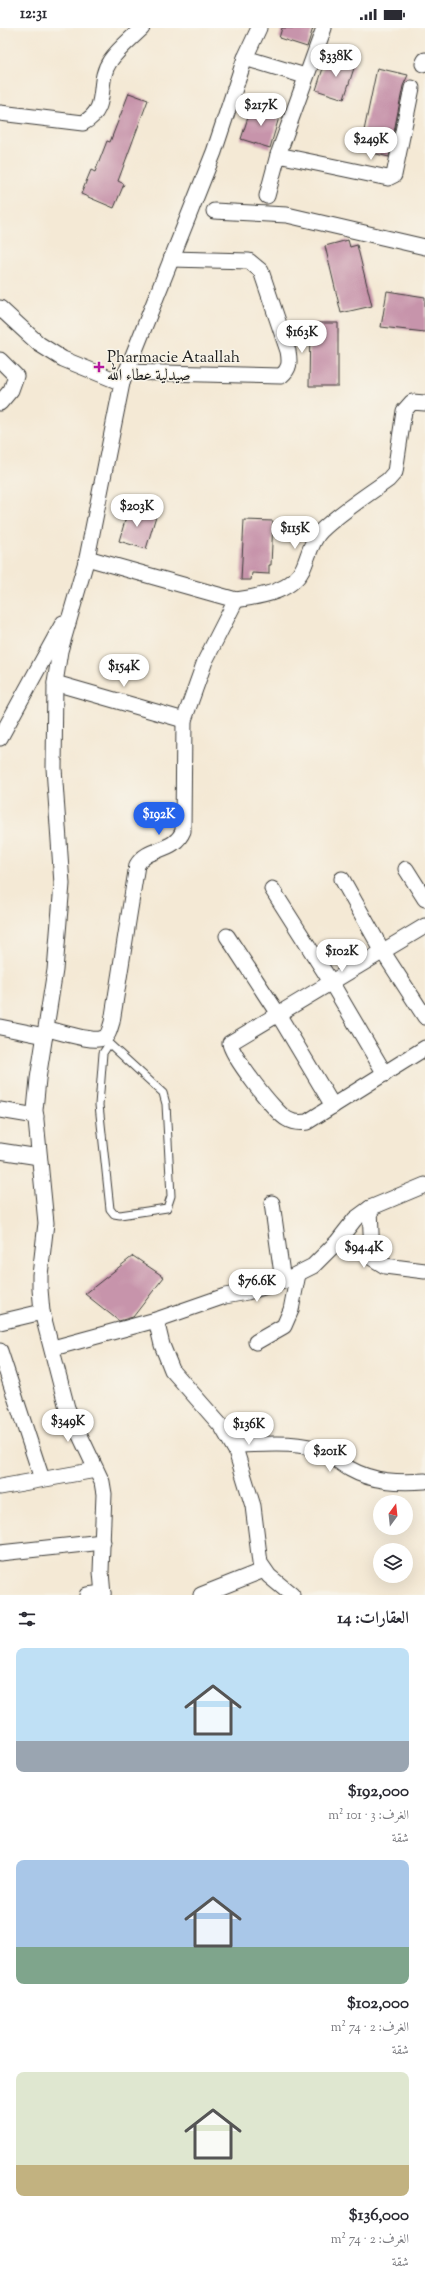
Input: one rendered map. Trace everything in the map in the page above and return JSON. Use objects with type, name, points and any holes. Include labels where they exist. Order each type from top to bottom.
[{"type":"street","points":[[0,112],[83,123],[92,119],[98,110],[106,70],[110,61],[142,28]]},
{"type":"street","points":[[87,1595],[103,1594],[101,1572],[104,1542],[104,1494],[96,1470],[67,1408],[53,1348],[42,1312],[40,1275],[46,1222],[36,1116],[38,1079],[59,935],[62,884],[54,768],[56,683],[60,651],[87,558],[124,378],[214,152],[245,58],[259,28]]},
{"type":"street","points":[[267,196],[278,155],[305,76],[324,28]]},
{"type":"street","points":[[245,58],[305,76]]},
{"type":"street","points":[[278,155],[388,178],[391,177],[394,175],[412,88]]},
{"type":"street","points":[[214,211],[287,214],[425,247]]},
{"type":"street","points":[[0,308],[39,344],[63,359],[124,378],[281,376],[288,371],[290,364],[288,351],[261,271],[254,263],[249,261],[171,259]]},
{"type":"street","points":[[0,360],[16,376],[11,390],[0,403]]},
{"type":"street","points":[[87,558],[236,600],[273,592],[290,584],[298,578],[318,535],[388,480],[395,472],[404,412],[412,402],[425,403]]},
{"type":"street","points":[[0,1027],[106,1041],[112,1022],[137,865],[144,856],[174,843],[180,838],[183,831],[184,720],[205,661],[236,600]]},
{"type":"street","points":[[0,738],[39,663],[73,605]]},
{"type":"street","points":[[56,683],[184,720]]},
{"type":"street","points":[[406,869],[425,899]]},
{"type":"street","points":[[342,879],[383,952],[425,1017]]},
{"type":"street","points":[[272,889],[331,982],[385,1074]]},
{"type":"street","points":[[425,926],[233,1040],[230,1044],[230,1048],[276,1112],[287,1120],[299,1124],[307,1122],[425,1048]]},
{"type":"street","points":[[228,936],[278,1014],[333,1106]]},
{"type":"street","points":[[0,1110],[36,1116]]},
{"type":"street","points":[[0,1151],[39,1157]]},
{"type":"street","points":[[53,1348],[156,1320],[225,1296],[246,1292],[283,1281],[313,1266],[337,1242],[354,1219],[370,1208],[425,1185]]},
{"type":"street","points":[[272,1203],[283,1281]]},
{"type":"street","points":[[370,1208],[372,1258],[385,1266],[425,1271]]},
{"type":"street","points":[[256,1342],[284,1326],[291,1310],[298,1274]]},
{"type":"street","points":[[0,1322],[42,1312]]},
{"type":"street","points":[[156,1320],[162,1344],[172,1370],[222,1427],[233,1445],[243,1470],[253,1506],[258,1556],[264,1570],[292,1595]]},
{"type":"street","points":[[0,1351],[42,1479]]},
{"type":"street","points":[[233,1445],[282,1445],[312,1448],[322,1451],[361,1475],[374,1479],[406,1483],[425,1481]]},
{"type":"street","points":[[0,1487],[96,1470]]},
{"type":"street","points":[[0,1553],[104,1542]]},
{"type":"street","points":[[201,1595],[264,1570]]},
{"type":"lane","points":[[106,1041],[163,1093],[166,1104],[171,1196],[167,1208],[120,1215],[114,1214],[110,1209],[99,1104],[103,1053],[106,1041]]},
{"type":"building","points":[[282,28],[313,28],[307,47],[279,38]]},
{"type":"building","points":[[327,56],[355,65],[344,99],[316,90]]},
{"type":"building","points":[[377,68],[408,75],[403,86],[389,157],[360,150]]},
{"type":"building","points":[[129,93],[148,100],[118,181],[124,184],[114,208],[81,194],[91,170],[95,172],[107,141],[110,142]]},
{"type":"building","points":[[252,105],[280,114],[270,148],[241,139]]},
{"type":"building","points":[[348,240],[350,247],[357,245],[372,306],[341,313],[325,246]]},
{"type":"building","points":[[387,291],[425,297],[425,332],[381,327]]},
{"type":"building","points":[[310,323],[338,323],[338,386],[309,386]]},
{"type":"building","points":[[129,507],[156,516],[146,549],[119,541]]},
{"type":"building","points":[[244,520],[273,521],[271,565],[269,565],[269,574],[252,573],[251,580],[241,580]]},
{"type":"building","points":[[133,1256],[164,1277],[133,1317],[119,1321],[85,1294]]},
{"type":"place","name":"Pharmacie Ataallah صيدلية عطاء الله","points":[[99,367]]}]
